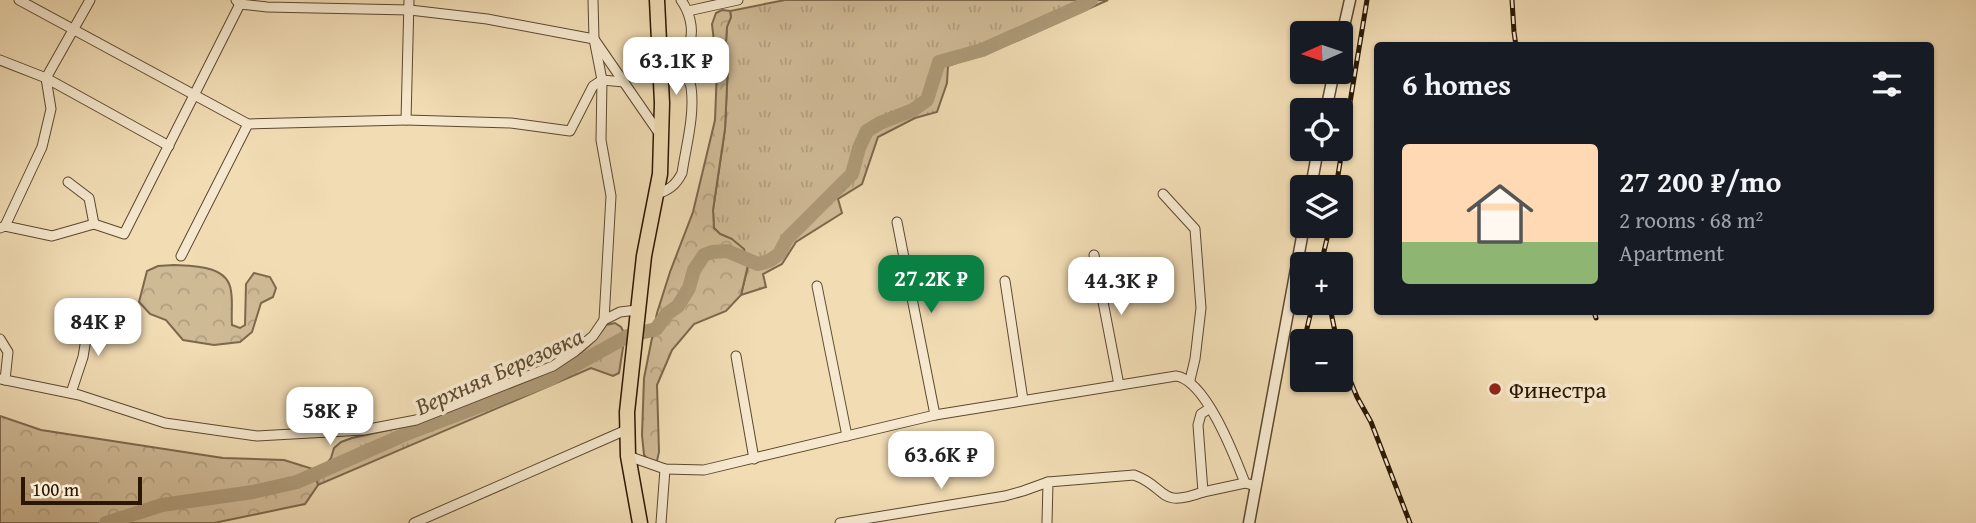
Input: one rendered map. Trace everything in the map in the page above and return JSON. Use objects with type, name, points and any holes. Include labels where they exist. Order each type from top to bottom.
[{"type":"main road","points":[[640,523],[628,456],[626,412],[644,256],[657,194],[662,138],[657,0]]},
{"type":"street","points":[[19,0],[248,124],[406,120],[511,124],[570,131],[593,86],[602,80],[624,82]]},
{"type":"street","points":[[90,0],[46,78],[51,109],[42,146],[3,227],[52,236],[94,224],[124,234],[195,95],[239,1],[267,7],[410,5],[594,39],[662,138]]},
{"type":"street","points":[[593,0],[594,39],[602,80],[601,139],[611,196],[604,320]]},
{"type":"street","points":[[657,194],[668,190],[682,173],[692,111],[691,85],[683,66],[683,58],[691,39],[688,11],[681,0]]},
{"type":"street","points":[[688,11],[738,0]]},
{"type":"street","points":[[1345,21],[1350,0]]},
{"type":"street","points":[[406,120],[410,5]]},
{"type":"street","points":[[0,60],[46,78],[169,146]]},
{"type":"street","points":[[181,256],[248,124]]},
{"type":"street","points":[[68,182],[89,198],[94,224]]},
{"type":"street","points":[[1163,194],[1195,229],[1201,308],[1190,380]]},
{"type":"street","points":[[897,222],[935,415]]},
{"type":"street","points":[[1249,523],[1250,485],[1301,238]]},
{"type":"street","points":[[1094,256],[1119,384]]},
{"type":"street","points":[[1005,281],[1023,400]]},
{"type":"street","points":[[817,286],[847,436]]},
{"type":"street","points":[[0,339],[8,352],[2,380],[71,393],[165,423],[257,436],[364,430],[416,420],[553,366],[593,336],[604,320],[620,312],[637,310]]},
{"type":"street","points":[[71,393],[83,357],[90,316]]},
{"type":"street","points":[[736,356],[754,459]]},
{"type":"street","points":[[628,456],[665,469],[704,470],[935,415],[1176,376],[1190,380],[1210,408],[1250,485]]},
{"type":"street","points":[[1203,492],[1198,425],[1201,414],[1210,408]]},
{"type":"street","points":[[414,523],[626,429]]},
{"type":"street","points":[[663,523],[665,469]]},
{"type":"street","points":[[840,523],[1005,496],[1048,482],[1064,480],[1133,475],[1140,477],[1167,498],[1184,498],[1203,492],[1250,485]]},
{"type":"street","points":[[1047,523],[1048,482]]},
{"type":"green space","points":[[785,0],[1108,0],[1019,40],[948,66],[947,83],[937,112],[915,118],[878,137],[862,184],[838,199],[842,213],[796,242],[782,264],[763,274],[766,287],[741,295],[748,266],[732,239],[714,228],[713,210],[725,129],[727,26],[731,17],[730,11]]},
{"type":"green space","points":[[722,10],[730,11],[731,17],[727,27],[725,129],[713,210],[714,228],[744,249],[748,265],[741,295],[726,311],[694,324],[672,350],[657,385],[659,452],[657,461],[650,461],[644,455],[642,435],[644,378],[657,313],[693,212],[715,120],[717,68],[712,24],[716,13]]},
{"type":"green space","points":[[158,266],[208,269],[224,276],[231,291],[232,325],[240,328],[245,325],[246,284],[254,273],[270,277],[276,288],[273,297],[261,303],[252,332],[240,342],[214,345],[183,340],[166,320],[150,314],[139,302],[147,271]]},
{"type":"green space","points":[[615,323],[625,335],[619,373],[613,376],[591,368],[318,485],[313,469],[324,467],[334,448],[341,442],[416,424],[549,374],[581,353],[606,325]]},
{"type":"green space","points":[[0,416],[41,430],[223,458],[284,460],[313,469],[318,485],[305,504],[214,523],[0,523]]},
{"type":"waterway","points":[[644,332],[656,329],[667,314],[678,306],[704,255],[727,251],[758,264],[779,254],[787,239],[852,174],[867,131],[913,110],[927,100],[939,62],[982,50],[1091,0]]},
{"type":"waterway","name":"Верхняя Березовка","points":[[106,523],[162,505],[253,492],[297,482],[406,434],[548,380],[628,336]]},
{"type":"railway","points":[[1338,175],[1367,0]]},
{"type":"railway","points":[[1512,0],[1515,42]]},
{"type":"railway","points":[[1324,252],[1327,238]]},
{"type":"railway","points":[[1307,329],[1310,315]]},
{"type":"railway","points":[[1332,315],[1334,329]]},
{"type":"railway","points":[[1353,387],[1371,422],[1410,523]]},
{"type":"place","name":"Финестра","points":[[1495,389]]}]
